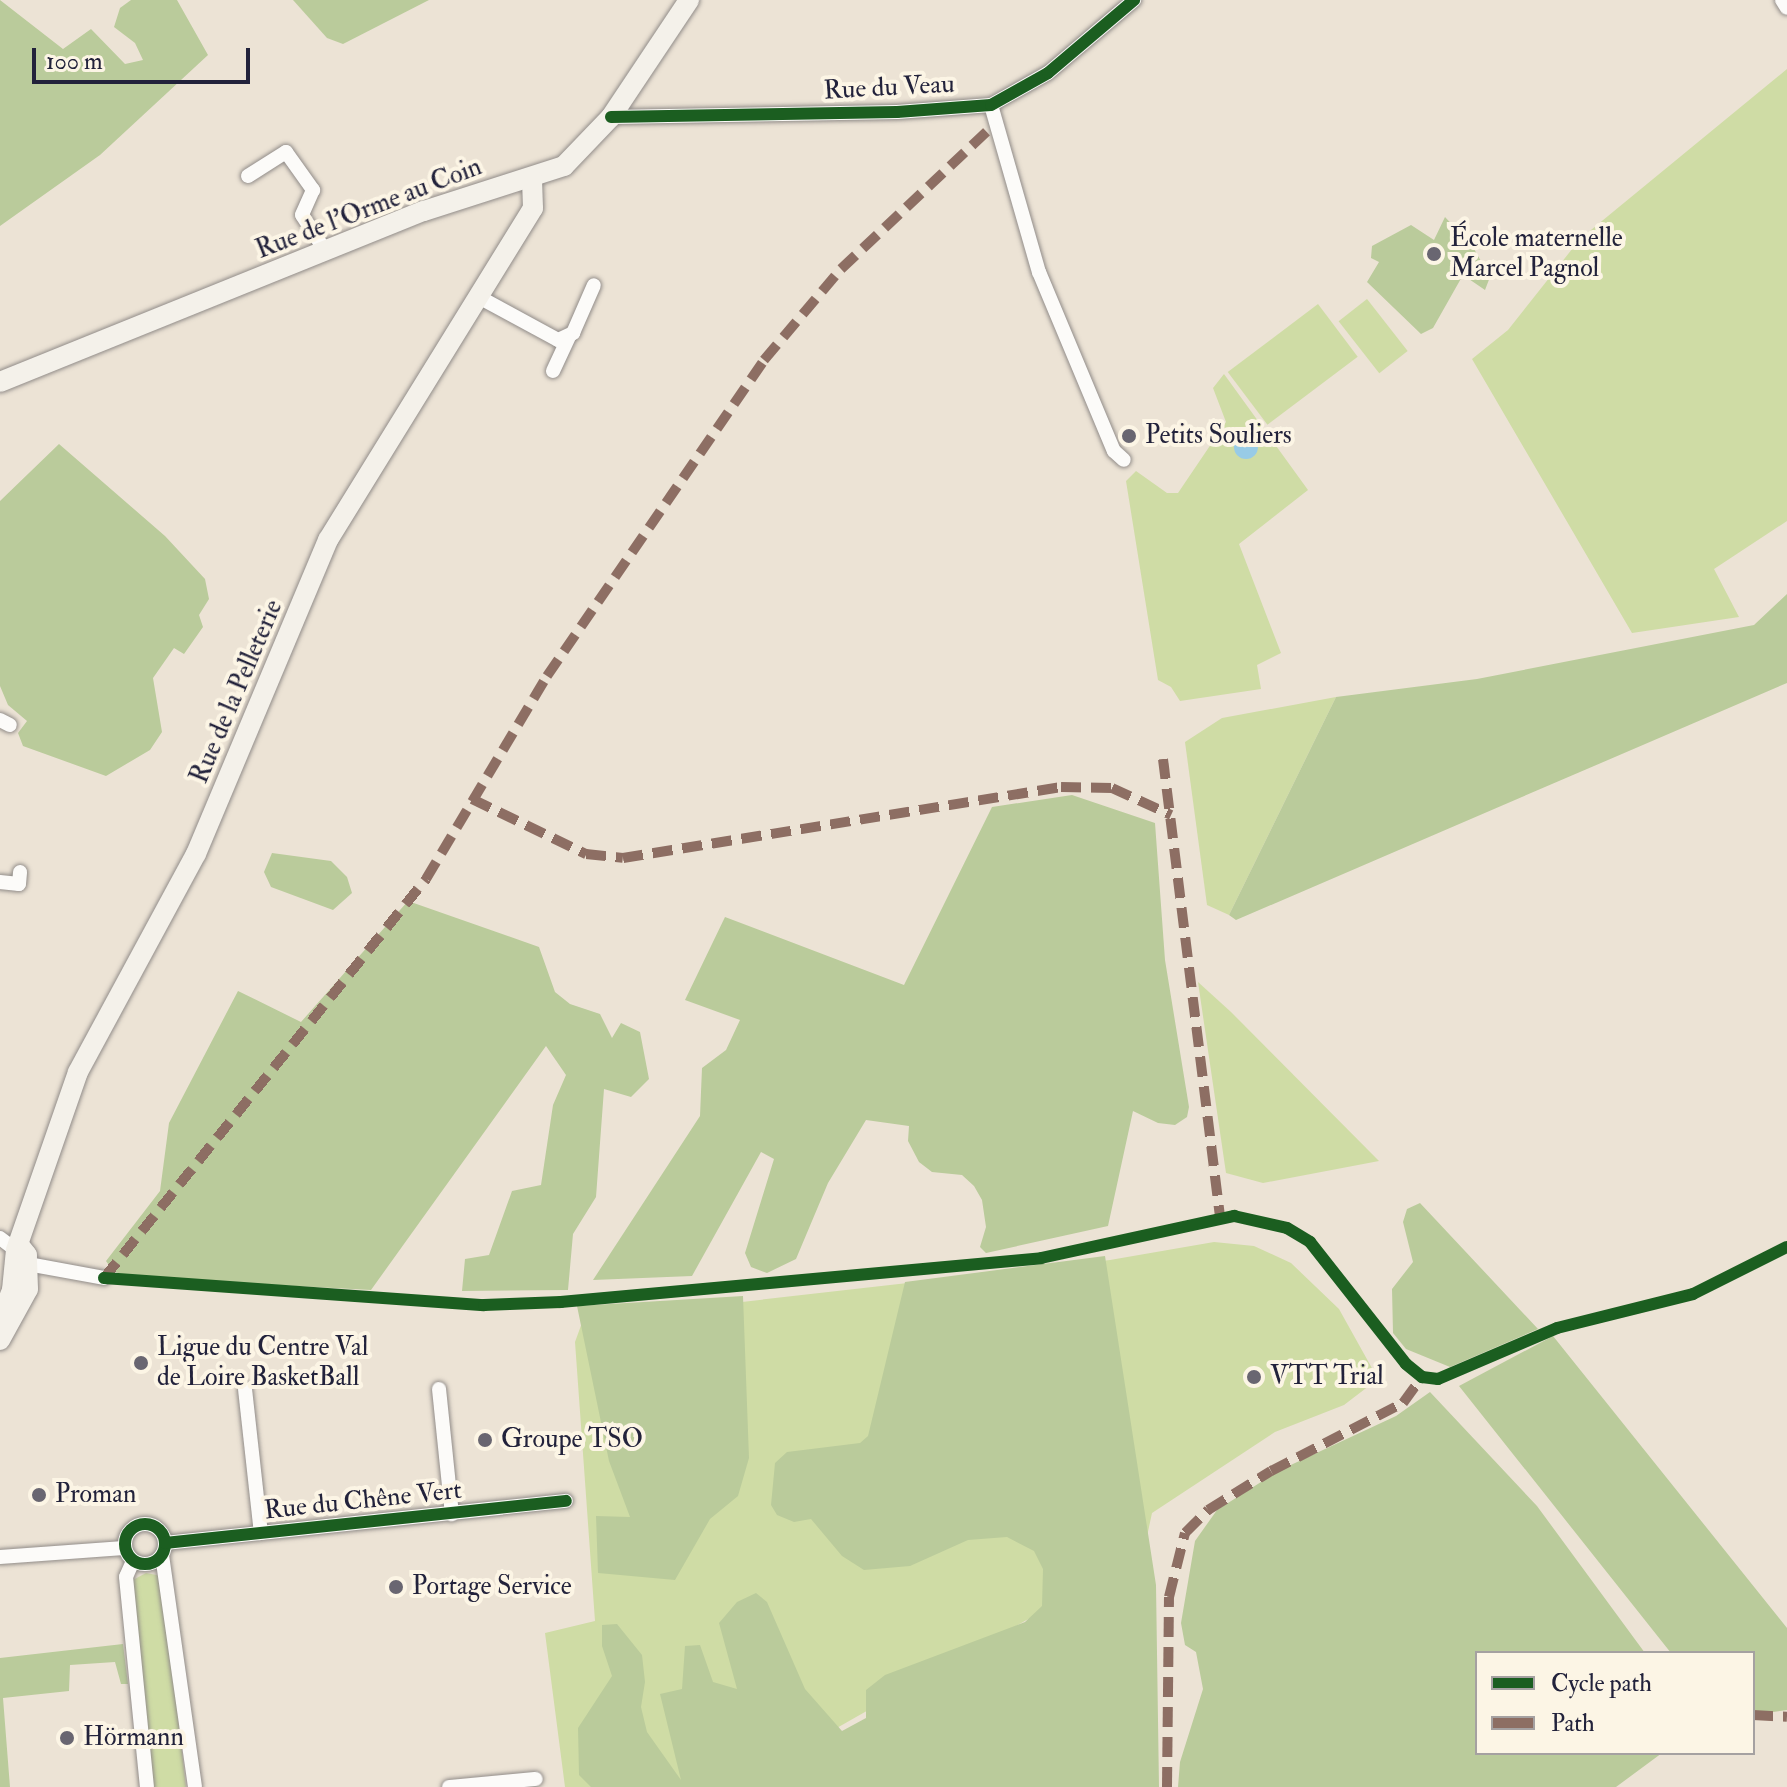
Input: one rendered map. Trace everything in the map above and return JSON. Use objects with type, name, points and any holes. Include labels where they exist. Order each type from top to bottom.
[{"type":"main road","name":"Rue de l'Orme au Coin","points":[[0,382],[424,211],[532,178],[574,160],[611,117],[689,0]]},
{"type":"main road","name":"Rue de la Pelleterie","points":[[0,1320],[12,1290],[15,1249],[78,1072],[196,854],[328,540],[533,208],[532,178]]},
{"type":"main road","name":"Rue de la Pelleterie","points":[[0,1340],[23,1303],[15,1249]]},
{"type":"street","points":[[1782,0],[1787,8]]},
{"type":"street","name":"Rue du Veau","points":[[611,117],[897,112],[991,105],[1048,73],[1127,2]]},
{"type":"street","points":[[991,105],[1039,272],[1114,451],[1124,460]]},
{"type":"street","points":[[248,176],[286,152],[313,190],[302,215],[326,252]]},
{"type":"street","points":[[553,371],[594,285]]},
{"type":"street","points":[[477,296],[552,339],[569,337]]},
{"type":"street","points":[[0,882],[19,884],[20,872]]},
{"type":"street","points":[[15,1249],[104,1278]]},
{"type":"street","points":[[245,1389],[261,1533]]},
{"type":"street","points":[[439,1389],[452,1514]]},
{"type":"street","name":"Rue du Chêne Vert","points":[[164,1549],[261,1533],[566,1501]]},
{"type":"street","points":[[124,1548],[129,1533],[142,1524],[161,1532],[195,1787]]},
{"type":"street","points":[[124,1548],[133,1561],[147,1565],[164,1549]]},
{"type":"street","points":[[3,1560],[124,1548]]},
{"type":"street","points":[[133,1561],[126,1577],[147,1787]]},
{"type":"street","points":[[449,1787],[536,1779]]},
{"type":"green space","points":[[0,0],[63,49],[91,29],[125,64],[143,60],[135,43],[114,27],[120,8],[131,0],[177,0],[208,55],[100,155],[0,226]]},
{"type":"green space","points":[[293,0],[429,0],[343,44],[327,38]]},
{"type":"green space","points":[[1787,69],[1787,521],[1714,569],[1739,617],[1632,633],[1472,359],[1508,330],[1580,239]]},
{"type":"green space","points":[[1445,217],[1473,247],[1490,277],[1485,290],[1463,275],[1433,328],[1421,334],[1367,282],[1379,262],[1371,258],[1372,246],[1411,225],[1434,240]]},
{"type":"green space","points":[[1367,299],[1408,351],[1379,373],[1339,321]]},
{"type":"green space","points":[[1318,304],[1358,357],[1267,425],[1228,372]]},
{"type":"green space","points":[[1224,374],[1308,490],[1239,544],[1281,653],[1257,665],[1261,689],[1180,701],[1171,687],[1158,680],[1126,481],[1136,471],[1167,493],[1178,493],[1226,422],[1213,388]]},
{"type":"green space","points":[[59,444],[165,536],[205,579],[209,599],[199,615],[203,627],[184,654],[174,648],[153,678],[162,732],[150,750],[106,776],[23,746],[18,733],[27,721],[8,705],[0,686],[0,501]]},
{"type":"green space","points":[[1787,594],[1787,683],[1236,920],[1229,915],[1336,697],[1477,679],[1754,625]]},
{"type":"green space","points":[[1336,697],[1229,915],[1207,905],[1185,742],[1222,718]]},
{"type":"green space","points":[[1072,795],[1155,823],[1165,960],[1189,1107],[1187,1117],[1175,1125],[1158,1123],[1133,1111],[1108,1226],[986,1253],[980,1247],[986,1227],[982,1200],[974,1186],[962,1175],[932,1172],[919,1162],[908,1141],[909,1126],[866,1120],[828,1183],[796,1259],[767,1273],[751,1267],[745,1253],[774,1159],[761,1152],[692,1276],[593,1280],[700,1116],[702,1068],[726,1050],[740,1020],[685,1000],[725,917],[904,985],[992,807]]},
{"type":"green space","points":[[272,853],[331,861],[347,877],[352,893],[333,910],[271,887],[264,872]]},
{"type":"green space","points":[[408,901],[539,947],[555,992],[570,1004],[600,1014],[612,1038],[621,1023],[640,1032],[649,1079],[631,1097],[604,1089],[596,1197],[573,1234],[568,1290],[462,1291],[465,1259],[489,1255],[512,1191],[541,1185],[553,1105],[566,1075],[546,1046],[371,1290],[129,1277],[113,1271],[106,1261],[160,1191],[169,1123],[238,991],[301,1022]]},
{"type":"green space","points":[[1198,982],[1379,1161],[1263,1183],[1226,1173]]},
{"type":"green space","points":[[1420,1203],[1538,1329],[1450,1367],[1406,1349],[1393,1333],[1392,1289],[1413,1262],[1403,1222],[1407,1209]]},
{"type":"green space","points":[[1214,1242],[1254,1246],[1291,1263],[1339,1309],[1378,1379],[1344,1405],[1275,1432],[1152,1513],[1146,1541],[1134,1559],[733,1787],[565,1787],[545,1633],[595,1621],[575,1342],[583,1320],[1110,1260]]},
{"type":"green space","points":[[1105,1256],[1156,1585],[1159,1787],[591,1787],[579,1775],[578,1728],[612,1676],[602,1646],[602,1625],[617,1624],[642,1655],[645,1682],[641,1707],[647,1732],[681,1780],[660,1694],[682,1689],[685,1646],[700,1645],[713,1682],[737,1689],[719,1623],[737,1602],[756,1593],[767,1602],[805,1689],[842,1731],[866,1718],[866,1690],[885,1675],[1025,1622],[1042,1606],[1043,1569],[1034,1551],[1007,1537],[968,1540],[910,1566],[864,1570],[842,1556],[811,1519],[794,1522],[777,1515],[771,1505],[775,1463],[787,1452],[860,1443],[868,1436],[905,1282]]},
{"type":"green space","points":[[743,1296],[749,1458],[738,1496],[710,1519],[675,1580],[598,1573],[596,1516],[630,1517],[609,1461],[577,1306]]},
{"type":"green space","points":[[1553,1336],[1787,1628],[1787,1710],[1755,1715],[1755,1651],[1669,1651],[1459,1386]]},
{"type":"green space","points":[[1430,1392],[1537,1506],[1644,1651],[1475,1651],[1475,1755],[1659,1755],[1616,1787],[1178,1787],[1180,1762],[1203,1689],[1196,1652],[1185,1645],[1181,1623],[1195,1541],[1217,1510],[1280,1470],[1396,1416]]},
{"type":"green space","points":[[146,1573],[162,1576],[186,1787],[153,1787],[131,1581]]},
{"type":"green space","points":[[123,1644],[128,1684],[121,1684],[115,1662],[70,1665],[69,1691],[3,1698],[10,1787],[0,1787],[0,1658]]},
{"type":"water","points":[[1246,435],[1254,439],[1258,447],[1254,455],[1246,459],[1238,455],[1234,447],[1238,439]]},
{"type":"marked path","points":[[104,1278],[426,879],[547,676],[764,360],[841,269],[994,125]]},
{"type":"marked path","points":[[1163,759],[1220,1216]]},
{"type":"marked path","points":[[472,799],[586,854],[623,858],[1061,787],[1112,788],[1171,815]]},
{"type":"marked path","points":[[1167,1787],[1169,1597],[1185,1533],[1208,1510],[1271,1471],[1403,1403],[1422,1377]]},
{"type":"marked path","points":[[1755,1715],[1787,1717]]},
{"type":"cycle path","points":[[611,117],[897,112],[991,105],[1048,73],[1134,0]]},
{"type":"cycle path","points":[[104,1278],[484,1305],[561,1302],[1041,1258],[1234,1216],[1287,1228],[1310,1242],[1406,1364],[1422,1377],[1438,1379],[1557,1328],[1693,1294],[1787,1247]]},
{"type":"cycle path","points":[[165,1543],[566,1501]]},
{"type":"cycle path","points":[[145,1524],[159,1530],[165,1544],[159,1558],[145,1564],[131,1558],[125,1544],[131,1530],[145,1524]]},
{"type":"place","name":"École maternelle Marcel Pagnol","points":[[1434,254]]},
{"type":"place","name":"Petits Souliers","points":[[1129,436]]},
{"type":"place","name":"Ligue du Centre Val de Loire BasketBall","points":[[141,1363]]},
{"type":"place","name":"VTT Trial","points":[[1254,1377]]},
{"type":"place","name":"Groupe TSO","points":[[485,1440]]},
{"type":"place","name":"Proman","points":[[39,1495]]},
{"type":"place","name":"Portage Service","points":[[396,1587]]},
{"type":"place","name":"Hörmann","points":[[67,1738]]}]
